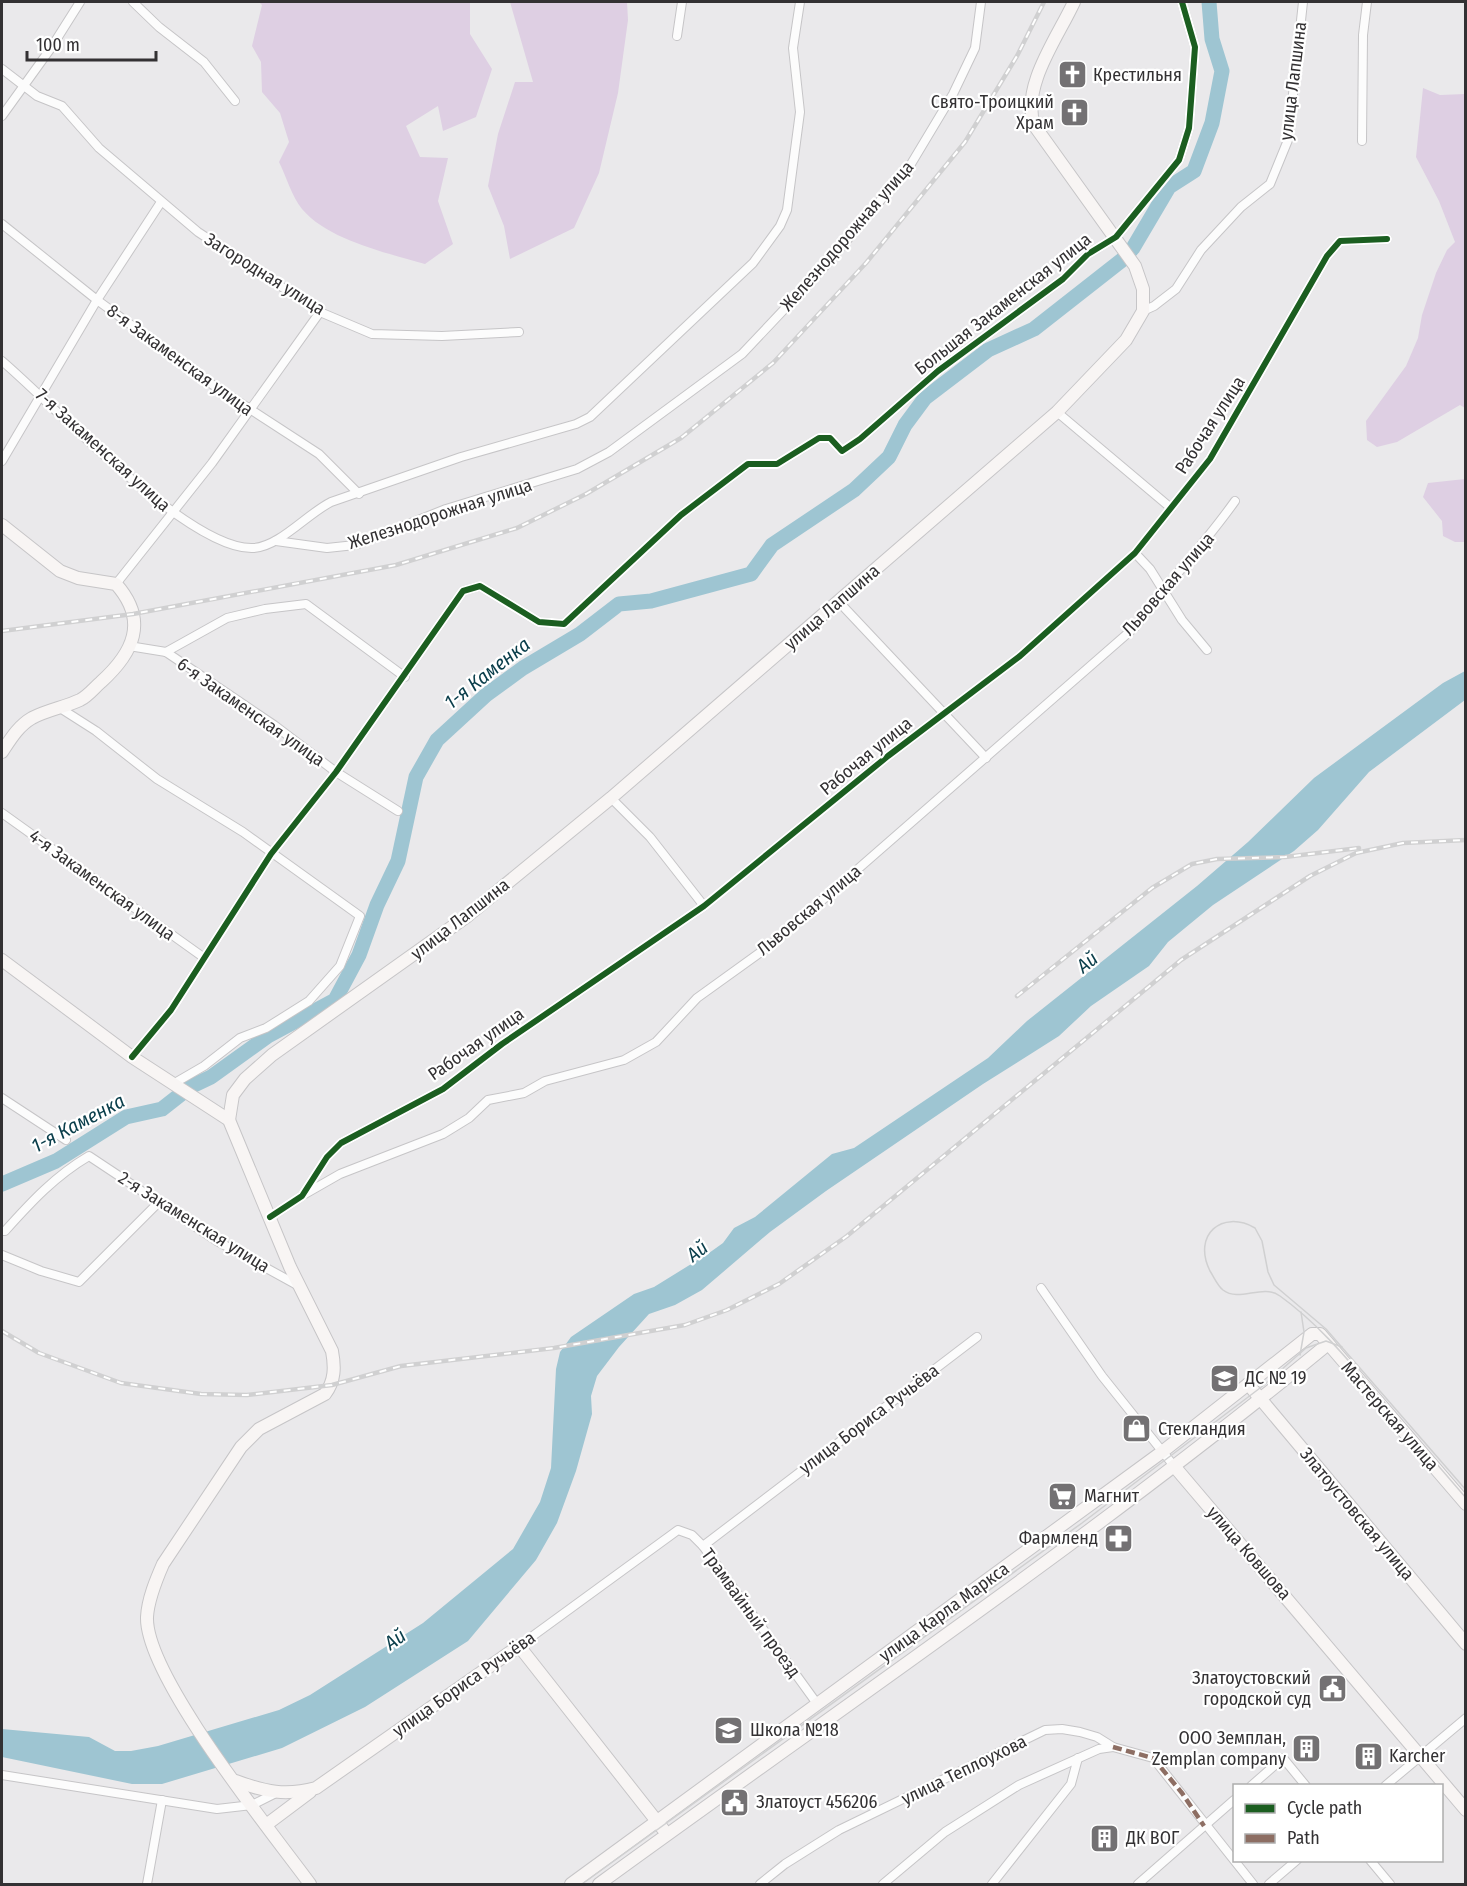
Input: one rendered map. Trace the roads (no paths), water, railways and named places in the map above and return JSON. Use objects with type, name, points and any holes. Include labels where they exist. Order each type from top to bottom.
[{"type":"street","points":[[2,116],[80,2]]},
{"type":"street","points":[[133,2],[159,27],[204,62],[235,101]]},
{"type":"street","points":[[677,36],[682,2]]},
{"type":"street","points":[[276,541],[316,510],[461,457],[576,424],[590,417],[753,264],[780,226],[787,210],[800,112],[793,48],[800,2]]},
{"type":"street","name":"Железнодорожная улица","points":[[276,541],[327,548],[355,545],[446,509],[577,469],[609,452],[733,361],[827,264],[911,164],[953,94],[975,48],[981,2]]},
{"type":"street","points":[[1074,2],[1032,86],[1030,112],[1034,124],[1135,266],[1143,289],[1143,311]]},
{"type":"street","name":"Большая Закаменская улица","points":[[405,677],[439,623],[463,591],[480,586],[538,622],[564,624],[681,515],[748,464],[777,464],[819,438],[830,438],[842,451],[938,371],[1063,279],[1088,254],[1116,237],[1179,160],[1189,128],[1195,47],[1182,2]]},
{"type":"street","name":"улица Лапшина","points":[[229,1120],[234,1095],[244,1079],[272,1055],[466,917],[611,798],[1057,412],[1126,340],[1143,311],[1154,306],[1176,289],[1201,250],[1241,207],[1270,184],[1288,140],[1303,2]]},
{"type":"street","points":[[1362,141],[1363,35],[1367,2]]},
{"type":"street","name":"Загородная улица","points":[[2,69],[37,96],[62,106],[99,148],[198,232],[320,312],[372,334],[442,336],[519,332]]},
{"type":"street","points":[[2,461],[97,300],[161,202]]},
{"type":"street","name":"8-я Закаменская улица","points":[[2,224],[97,300],[250,412],[319,454],[359,494]]},
{"type":"street","name":"Рабочая улица","points":[[270,1217],[302,1196],[327,1157],[341,1143],[443,1089],[502,1044],[704,906],[945,712],[1020,656],[1135,553],[1210,459],[1327,256],[1340,241],[1387,239]]},
{"type":"street","points":[[116,584],[250,412],[320,312]]},
{"type":"street","name":"7-я Закаменская улица","points":[[2,361],[41,394],[117,467],[172,512],[211,537],[232,546],[255,548],[276,541]]},
{"type":"street","points":[[1057,412],[1171,508]]},
{"type":"street","name":"Львовская улица","points":[[302,1196],[340,1174],[443,1134],[469,1118],[488,1100],[524,1093],[545,1081],[624,1060],[656,1042],[696,999],[772,944],[1134,627],[1162,591],[1192,559],[1235,501]]},
{"type":"street","points":[[2,525],[60,571],[78,578],[116,584],[126,595],[132,609],[135,636],[120,665],[82,699],[26,723],[2,752]]},
{"type":"street","points":[[1135,553],[1150,569],[1162,591],[1207,650]]},
{"type":"street","points":[[839,602],[986,758]]},
{"type":"street","points":[[132,1057],[171,1010],[271,854],[336,772],[405,677],[306,604],[265,609],[227,618],[166,652]]},
{"type":"street","name":"6-я Закаменская улица","points":[[129,646],[166,652],[274,724],[336,772],[398,811]]},
{"type":"street","points":[[60,708],[96,731],[157,779],[243,832],[360,916],[340,966],[309,1001],[266,1028],[240,1038],[204,1066],[173,1084]]},
{"type":"street","points":[[611,798],[650,837],[704,906]]},
{"type":"street","name":"4-я Закаменская улица","points":[[2,813],[203,957]]},
{"type":"street","points":[[2,960],[132,1057],[229,1120],[299,1286],[332,1351],[335,1364],[332,1385],[316,1401],[259,1429],[241,1447],[163,1564],[154,1584],[147,1617],[152,1641],[182,1707],[310,1884]]},
{"type":"street","points":[[2,1098],[66,1140]]},
{"type":"street","name":"2-я Закаменская улица","points":[[2,1231],[5,1231],[57,1177],[89,1156],[217,1241],[299,1286]]},
{"type":"street","points":[[2,1255],[41,1271],[79,1282],[159,1202]]},
{"type":"street","name":"улица Ковшова","points":[[1041,1288],[1102,1376],[1162,1452],[1466,1810]]},
{"type":"street","name":"улица Карла Маркса","points":[[571,1884],[658,1823],[1162,1452],[1312,1334]]},
{"type":"street","name":"Мастерская улица","points":[[1312,1334],[1320,1334],[1466,1504]]},
{"type":"street","name":"улица Бориса Ручьёва","points":[[703,1546],[977,1337]]},
{"type":"street","name":"улица Карла Маркса","points":[[599,1884],[1017,1583],[1174,1466],[1328,1344]]},
{"type":"street","name":"Златоустовская улица","points":[[1248,1383],[1466,1644]]},
{"type":"street","name":"улица Бориса Ручьёва","points":[[233,1778],[274,1794],[294,1794],[316,1788],[519,1646],[678,1530]]},
{"type":"street","name":"Трамвайный проезд","points":[[678,1530],[692,1535],[703,1546],[818,1705]]},
{"type":"street","points":[[519,1646],[668,1834]]},
{"type":"street","points":[[1386,1784],[1466,1718]]},
{"type":"street","name":"улица Теплоухова","points":[[760,1884],[785,1864],[839,1830],[1046,1730],[1062,1729],[1097,1737],[1113,1747],[1154,1758],[1182,1792],[1204,1826],[1233,1860]]},
{"type":"street","points":[[883,1884],[945,1832],[1019,1785],[1099,1749],[1113,1747]]},
{"type":"street","points":[[992,1884],[1071,1784],[1078,1758]]},
{"type":"street","points":[[1252,1784],[1283,1758],[1305,1784]]},
{"type":"street","points":[[2,1775],[217,1809],[252,1805],[274,1794]]},
{"type":"street","points":[[266,1825],[316,1788]]},
{"type":"street","points":[[147,1884],[162,1800]]},
{"type":"street","points":[[1138,1884],[1233,1801]]},
{"type":"street","name":"улица Теплоухова","points":[[1234,1862],[1253,1884]]},
{"type":"street","points":[[1269,1884],[1295,1862]]},
{"type":"street","points":[[1372,1862],[1390,1884]]},
{"type":"water","points":[[1465,671],[1465,700],[1369,772],[1318,830],[1294,851],[1213,905],[1168,942],[1149,966],[1091,1006],[1059,1036],[983,1084],[826,1191],[770,1232],[702,1290],[675,1305],[649,1314],[597,1376],[591,1396],[592,1414],[576,1471],[557,1523],[536,1560],[468,1641],[365,1707],[282,1748],[162,1784],[132,1784],[2,1757],[2,1729],[89,1737],[115,1751],[131,1751],[158,1746],[279,1710],[310,1695],[423,1623],[513,1549],[540,1502],[551,1468],[556,1369],[560,1352],[571,1337],[634,1294],[654,1287],[709,1253],[723,1243],[734,1228],[755,1217],[832,1154],[854,1148],[988,1058],[1027,1021],[1197,886],[1248,842],[1314,778],[1443,683]]},
{"type":"waterway","name":"1-я Каменка","points":[[2,1184],[56,1161],[126,1117],[162,1109],[190,1087],[211,1077],[268,1036],[335,1000],[359,955],[377,905],[398,861],[416,777],[437,740],[486,695],[523,668],[580,634],[619,604],[651,601],[751,574],[772,545],[854,490],[889,457],[905,425],[925,398],[988,350],[1034,329],[1122,260],[1133,248],[1169,187],[1194,171],[1212,123],[1222,71],[1212,39],[1209,2]]},
{"type":"tram line","points":[[1466,1490],[1326,1329],[1274,1285],[1268,1272],[1262,1241],[1255,1228],[1243,1223],[1232,1222],[1213,1229],[1205,1246],[1205,1258],[1221,1288],[1237,1295],[1266,1291],[1280,1296],[1294,1307],[1345,1357],[1466,1498]]},
{"type":"tram line","points":[[1300,1355],[1304,1332],[1301,1312]]},
{"type":"tram line","points":[[582,1884],[1082,1523],[1264,1385],[1306,1348],[1326,1341],[1342,1347]]},
{"type":"railway","points":[[2,631],[133,614],[396,565],[517,528],[586,494],[681,438],[773,363],[866,263],[965,142],[1017,56],[1044,2]]},
{"type":"railway","points":[[2,1331],[39,1353],[121,1383],[201,1394],[247,1395],[332,1385],[401,1366],[554,1348],[685,1325],[727,1310],[779,1284],[847,1236],[1181,960],[1310,876],[1356,853],[1403,843],[1466,840]]},
{"type":"railway","points":[[1017,996],[1152,888],[1192,864],[1217,859],[1285,857],[1359,848]]},
{"type":"place","name":"Крестильня","points":[[1072,75]]},
{"type":"place","name":"Свято-Троицкий Храм","points":[[1075,112]]},
{"type":"place","name":"ДС № 19","points":[[1224,1378]]},
{"type":"place","name":"Стекландия","points":[[1137,1429]]},
{"type":"place","name":"Магнит","points":[[1063,1496]]},
{"type":"place","name":"Фармленд","points":[[1119,1538]]},
{"type":"place","name":"Златоустовский городской суд","points":[[1332,1688]]},
{"type":"place","name":"Школа №18","points":[[729,1730]]},
{"type":"place","name":"ООО Земплан, Zemplan company","points":[[1307,1748]]},
{"type":"place","name":"Karcher","points":[[1368,1756]]},
{"type":"place","name":"Златоуст 456206","points":[[735,1802]]},
{"type":"place","name":"ДК ВОГ","points":[[1105,1838]]},
{"type":"water label","name":"Ай","points":[[1087,962]]},
{"type":"water label","name":"Ай","points":[[697,1251]]},
{"type":"water label","name":"Ай","points":[[395,1639]]}]
